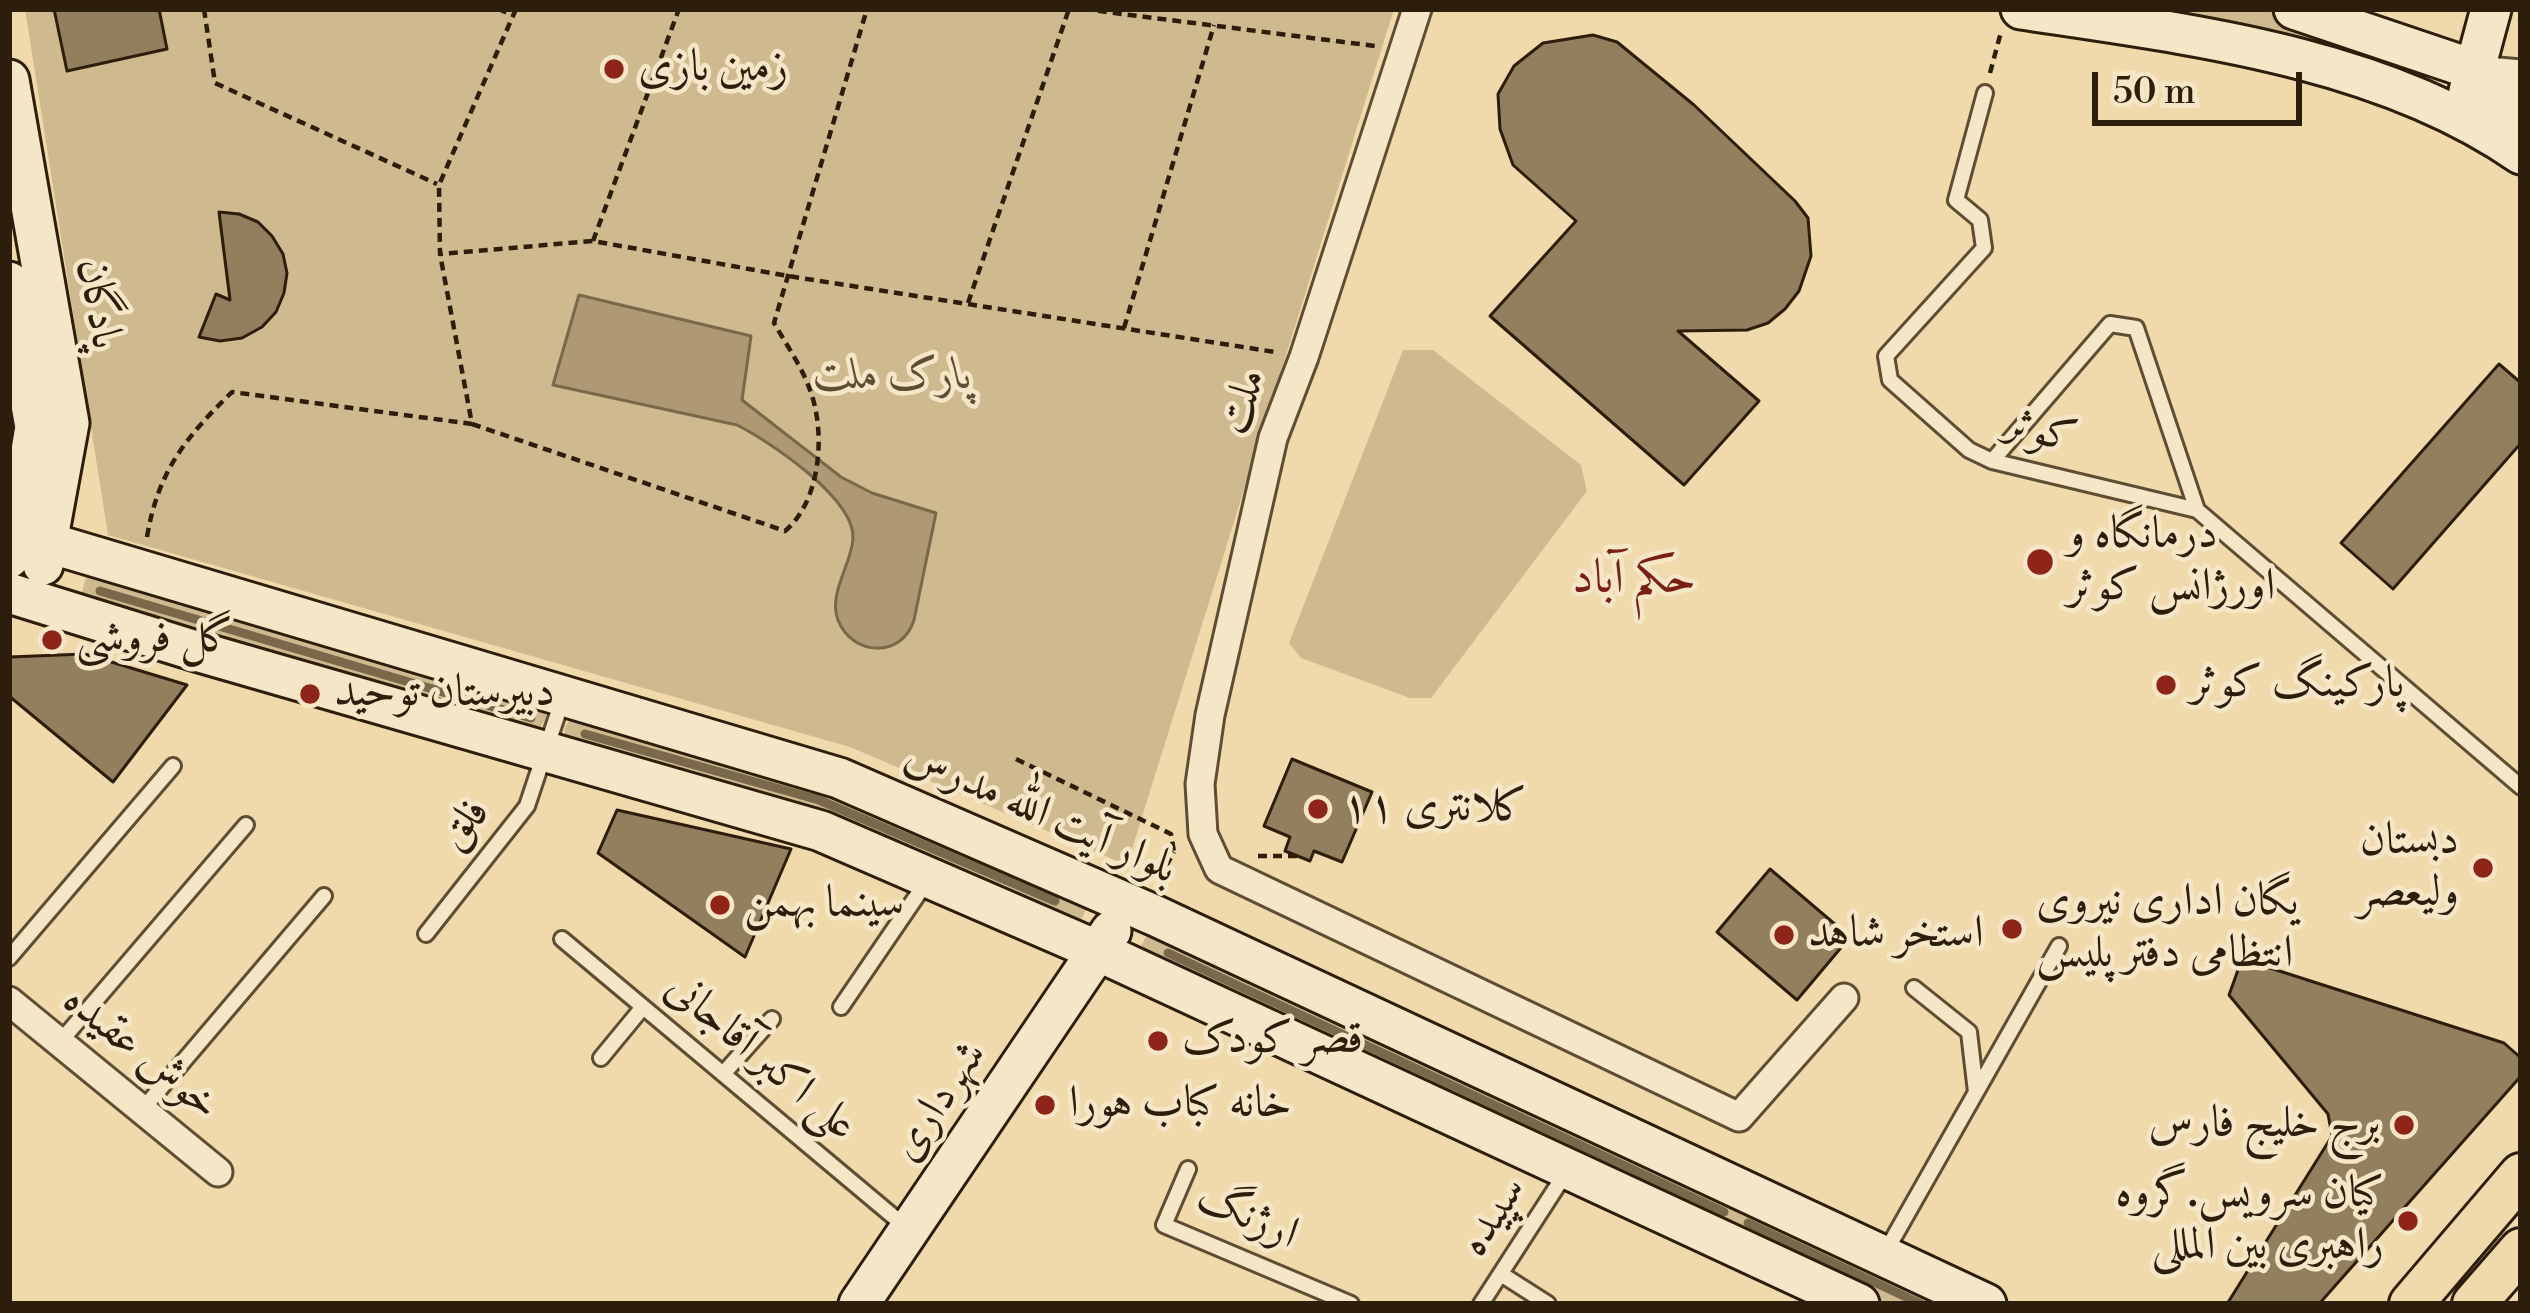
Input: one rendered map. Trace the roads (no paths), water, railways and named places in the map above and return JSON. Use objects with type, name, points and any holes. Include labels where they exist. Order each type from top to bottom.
[{"type":"main road","points":[[2460,121],[2491,9]]},
{"type":"main road","points":[[2303,10],[2475,70],[2521,114]]},
{"type":"main road","points":[[2011,20],[2263,48],[2386,88],[2521,154]]},
{"type":"main road","name":"پادگان","points":[[9,80],[69,423],[21,542]]},
{"type":"main road","name":"پادگان","points":[[9,283],[35,427],[21,542]]},
{"type":"main road","points":[[9,481],[35,427]]},
{"type":"main road","points":[[21,542],[21,596],[821,831],[1098,951],[1859,1304]]},
{"type":"main road","name":"بلوار آیت الله مدرس","points":[[21,542],[839,778],[1142,897],[1986,1304]]},
{"type":"main road","name":"شهرداری","points":[[859,1304],[1098,951],[1142,897]]},
{"type":"main road","points":[[2460,1296],[2521,1175]]},
{"type":"main road","points":[[2411,1304],[2460,1296],[2521,1250]]},
{"type":"street","name":"ملت","points":[[1418,9],[1273,438],[1210,715],[1200,784],[1203,834],[1219,869],[1738,1118],[1844,998]]},
{"type":"street","points":[[2475,70],[2521,74]]},
{"type":"street","name":"خوش عقیده","points":[[9,1001],[218,1172]]},
{"type":"lane","name":"کوثر","points":[[1985,93],[1956,200],[1980,220],[1984,248],[1886,356],[1890,380],[1970,450],[1992,460],[2197,510],[2521,787]]},
{"type":"lane","points":[[1992,460],[2110,324],[2136,328],[2197,510]]},
{"type":"lane","name":"فلق","points":[[426,934],[527,806],[564,696]]},
{"type":"lane","points":[[9,958],[173,766]]},
{"type":"lane","points":[[59,1042],[246,825]]},
{"type":"lane","points":[[841,1006],[930,877]]},
{"type":"lane","points":[[142,1110],[324,896]]},
{"type":"lane","name":"علی اکبر آقاجانی","points":[[562,939],[911,1231]]},
{"type":"lane","points":[[1884,1256],[2059,946]]},
{"type":"lane","points":[[1914,988],[1969,1032],[1976,1092]]},
{"type":"lane","points":[[601,1058],[643,1007]]},
{"type":"lane","points":[[723,1074],[772,1018]]},
{"type":"lane","name":"ارژنگ","points":[[1189,1169],[1164,1225],[1351,1304]]},
{"type":"lane","name":"سپیده","points":[[1481,1304],[1568,1170]]},
{"type":"lane","points":[[1501,1274],[1548,1304]]},
{"type":"lane","points":[[1316,1304],[1327,1291]]},
{"type":"waterway","points":[[100,591],[531,718]]},
{"type":"waterway","points":[[585,734],[819,800],[1055,901]]},
{"type":"waterway","points":[[1168,953],[1724,1212]]},
{"type":"waterway","points":[[1748,1223],[1921,1304]]},
{"type":"place","name":"زمین بازی","points":[[614,69]]},
{"type":"place","name":"درمانگاه و اورژانس کوثر","points":[[2040,562]]},
{"type":"place","name":"گل فروشی","points":[[52,640]]},
{"type":"place","name":"پارکینگ کوثر","points":[[2166,685]]},
{"type":"place","name":"دبیرستان توحید","points":[[310,694]]},
{"type":"place","name":"کلانتری ۱۱","points":[[1318,809]]},
{"type":"place","name":"دبستان ولیعصر","points":[[2483,868]]},
{"type":"place","name":"سینما بهمن","points":[[720,905]]},
{"type":"place","name":"یگان اداری نیروی انتظامی دفتر پلیس","points":[[2012,929]]},
{"type":"place","name":"استخر شاهد","points":[[1784,935]]},
{"type":"place","name":"قصر کودک","points":[[1158,1041]]},
{"type":"place","name":"خانه کباب هورا","points":[[1045,1105]]},
{"type":"place","name":"برج خلیج فارس","points":[[2404,1125]]},
{"type":"place","name":"کیان سرویس.گروه راهبری بین المللی","points":[[2408,1221]]},
{"type":"district","name":"حکم آباد","points":[[1634,581]]},
{"type":"park label","name":"پارک ملت","points":[[893,377]]}]
